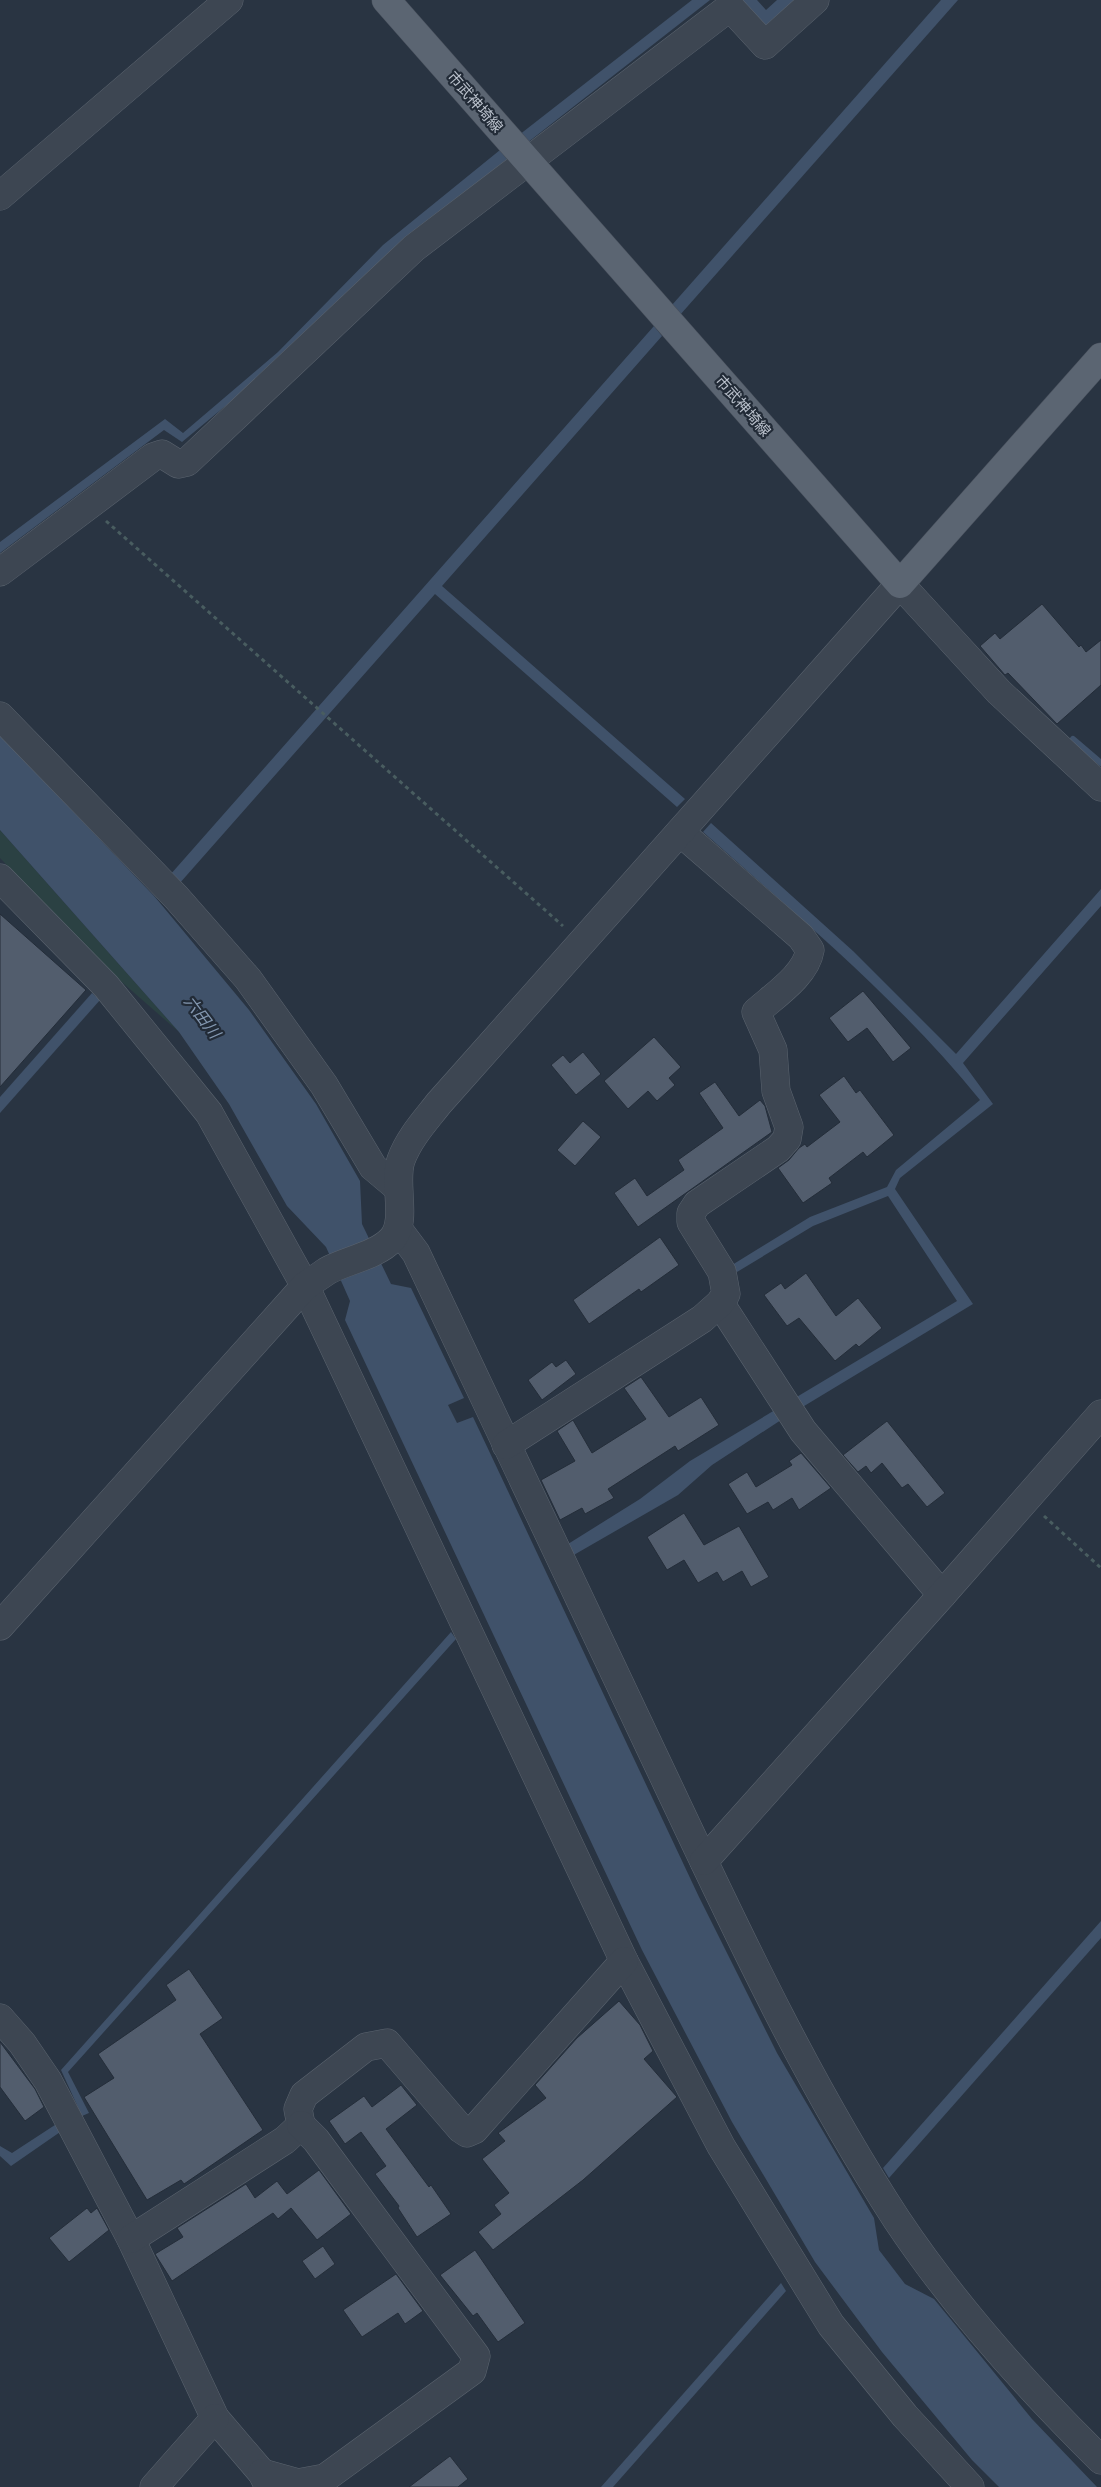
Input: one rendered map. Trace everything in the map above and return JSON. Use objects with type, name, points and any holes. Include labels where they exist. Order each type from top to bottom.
[{"type":"main road","name":"市武神埼線","points":[[386,0],[900,584]]},
{"type":"main road","points":[[900,584],[1101,357]]},
{"type":"street","points":[[0,196],[229,0]]},
{"type":"street","points":[[0,572],[153,457],[162,454],[178,464],[186,462],[414,248],[730,7],[765,45],[815,0]]},
{"type":"street","points":[[0,1626],[305,1286],[328,1271],[391,1238],[400,1220],[398,1188],[401,1161],[414,1136],[439,1103],[900,584],[999,692],[1101,787]]},
{"type":"street","points":[[0,716],[176,897],[248,979],[324,1085],[373,1166],[398,1188]]},
{"type":"street","points":[[506,1445],[702,1319],[720,1303],[726,1294],[722,1272],[691,1222],[691,1212],[697,1204],[778,1149],[787,1139],[789,1127],[776,1091],[773,1050],[756,1012],[798,973],[808,961],[810,950],[801,937],[680,832]]},
{"type":"street","points":[[0,878],[106,986],[209,1113],[305,1286],[624,1961],[721,2146],[831,2325],[905,2416],[970,2487]]},
{"type":"street","points":[[391,1238],[416,1252],[704,1861],[771,1997],[834,2115],[898,2221],[998,2350],[1055,2415],[1100,2456]]},
{"type":"street","points":[[720,1303],[803,1431],[942,1595]]},
{"type":"street","points":[[704,1861],[1101,1414]]},
{"type":"street","points":[[0,2018],[22,2042],[48,2081],[131,2239],[215,2418],[266,2480],[298,2483],[325,2478],[472,2371],[476,2356],[316,2140],[301,2125],[298,2109],[304,2095],[366,2047],[387,2044],[461,2130],[467,2133],[474,2130],[624,1961]]},
{"type":"street","points":[[131,2239],[285,2140],[301,2125]]},
{"type":"street","points":[[154,2487],[215,2418]]},
{"type":"path","points":[[89,506],[581,942]]},
{"type":"path","points":[[1026,1500],[1101,1568]]},
{"type":"green space","points":[[0,830],[179,1032],[108,970],[0,858]]},
{"type":"water","points":[[692,0],[710,0],[527,143],[519,135]]},
{"type":"water","points":[[740,0],[757,0],[766,10],[777,0],[798,0],[766,29]]},
{"type":"water","points":[[941,0],[958,0],[680,315],[672,305]]},
{"type":"water","points":[[500,150],[507,159],[390,252],[280,361],[182,442],[164,430],[0,553],[0,542],[165,419],[183,433],[278,352],[383,245]]},
{"type":"water","points":[[654,326],[662,336],[442,586],[685,799],[677,807],[435,594],[179,884],[170,875]]},
{"type":"water","name":"六田川","points":[[0,735],[155,897],[249,1010],[316,1104],[360,1181],[362,1224],[391,1284],[411,1288],[464,1398],[448,1405],[457,1423],[473,1417],[699,1897],[777,2053],[874,2218],[879,2250],[905,2284],[934,2299],[1032,2419],[1097,2487],[999,2487],[972,2460],[882,2352],[815,2262],[732,2122],[642,1950],[345,1320],[350,1301],[326,1247],[287,1206],[229,1104],[179,1032],[0,830]]},
{"type":"water","points":[[711,823],[853,951],[956,1054],[1101,889],[1101,906],[963,1063],[993,1104],[900,1178],[895,1189],[973,1304],[781,1420],[712,1465],[678,1495],[572,1556],[568,1544],[640,1499],[690,1461],[957,1301],[888,1196],[813,1226],[737,1272],[732,1265],[810,1217],[887,1187],[896,1170],[980,1100],[916,1028],[847,960],[703,832]]},
{"type":"water","points":[[92,993],[100,1000],[0,1113],[0,1097]]},
{"type":"water","points":[[451,1632],[456,1639],[68,2072],[89,2113],[82,2116],[61,2070]]},
{"type":"water","points":[[1101,1921],[1101,1938],[889,2178],[883,2168]]},
{"type":"water","points":[[58,2123],[63,2130],[11,2166],[0,2156],[0,2146],[12,2153]]},
{"type":"water","points":[[781,2283],[786,2291],[613,2487],[601,2487]]},
{"type":"building","points":[[1042,604],[1079,647],[1081,645],[1086,652],[1101,640],[1101,685],[1057,724],[1008,673],[1005,675],[980,646],[995,633],[1000,639]]},
{"type":"building","points":[[0,914],[86,990],[0,1087]]},
{"type":"building","points":[[863,991],[911,1048],[893,1062],[867,1028],[848,1042],[829,1018]]},
{"type":"building","points":[[654,1037],[681,1067],[669,1078],[675,1085],[657,1101],[648,1091],[628,1109],[604,1081]]},
{"type":"building","points":[[583,1052],[601,1074],[576,1095],[551,1065],[563,1055],[570,1063]]},
{"type":"building","points":[[844,1076],[856,1093],[860,1090],[894,1135],[867,1157],[863,1152],[829,1178],[832,1183],[803,1203],[778,1168],[789,1160],[799,1148],[805,1144],[807,1147],[840,1122],[819,1095]]},
{"type":"building","points":[[715,1082],[739,1116],[760,1100],[765,1106],[772,1132],[638,1227],[614,1193],[635,1178],[647,1196],[684,1170],[678,1160],[723,1128],[699,1093]]},
{"type":"building","points":[[583,1121],[601,1137],[575,1166],[557,1150]]},
{"type":"building","points":[[660,1237],[679,1265],[641,1292],[639,1289],[589,1324],[573,1300]]},
{"type":"building","points":[[806,1273],[836,1316],[858,1298],[882,1328],[859,1347],[856,1344],[835,1361],[799,1318],[787,1326],[764,1295],[781,1283],[785,1289]]},
{"type":"building","points":[[566,1360],[576,1374],[542,1400],[528,1380],[552,1362],[556,1367]]},
{"type":"building","points":[[641,1377],[669,1417],[701,1397],[719,1425],[678,1451],[675,1446],[608,1489],[614,1498],[585,1514],[582,1508],[560,1520],[541,1480],[575,1461],[557,1431],[573,1420],[592,1453],[646,1419],[624,1388]]},
{"type":"building","points":[[887,1421],[945,1493],[927,1507],[908,1484],[902,1488],[882,1463],[871,1473],[866,1466],[858,1472],[843,1455]]},
{"type":"building","points":[[801,1453],[831,1488],[799,1510],[792,1498],[773,1510],[768,1502],[747,1514],[728,1484],[747,1472],[756,1487],[792,1465],[789,1461]]},
{"type":"building","points":[[684,1513],[704,1545],[739,1526],[769,1577],[751,1587],[742,1571],[723,1582],[717,1572],[698,1583],[684,1560],[667,1570],[647,1537]]},
{"type":"building","points":[[189,1969],[223,2018],[200,2034],[263,2130],[184,2184],[181,2180],[147,2200],[84,2097],[114,2078],[98,2054],[176,2000],[166,1985]]},
{"type":"building","points":[[619,2001],[640,2025],[653,2051],[644,2059],[677,2097],[583,2180],[493,2250],[478,2232],[501,2214],[494,2205],[509,2193],[482,2159],[505,2141],[498,2133],[546,2098],[535,2085],[577,2038]]},
{"type":"building","points":[[0,2042],[35,2089],[44,2107],[25,2121],[0,2087]]},
{"type":"building","points":[[401,2085],[417,2105],[386,2129],[429,2187],[431,2185],[451,2214],[417,2237],[398,2208],[399,2206],[375,2174],[386,2166],[361,2132],[345,2144],[329,2121],[364,2096],[372,2107]]},
{"type":"building","points":[[319,2170],[351,2214],[317,2240],[291,2208],[278,2219],[273,2213],[172,2281],[155,2254],[183,2237],[177,2228],[246,2184],[255,2198],[277,2181],[287,2194]]},
{"type":"building","points":[[87,2208],[91,2213],[97,2208],[109,2230],[69,2262],[49,2238]]},
{"type":"building","points":[[323,2246],[335,2264],[315,2279],[302,2261]]},
{"type":"building","points":[[475,2250],[525,2323],[498,2342],[477,2313],[473,2316],[440,2275]]},
{"type":"building","points":[[396,2274],[423,2311],[405,2324],[398,2313],[362,2337],[343,2310]]},
{"type":"building","points":[[450,2456],[468,2479],[458,2487],[409,2487]]},
{"type":"waterway","points":[[1073,739],[1101,763]]}]
